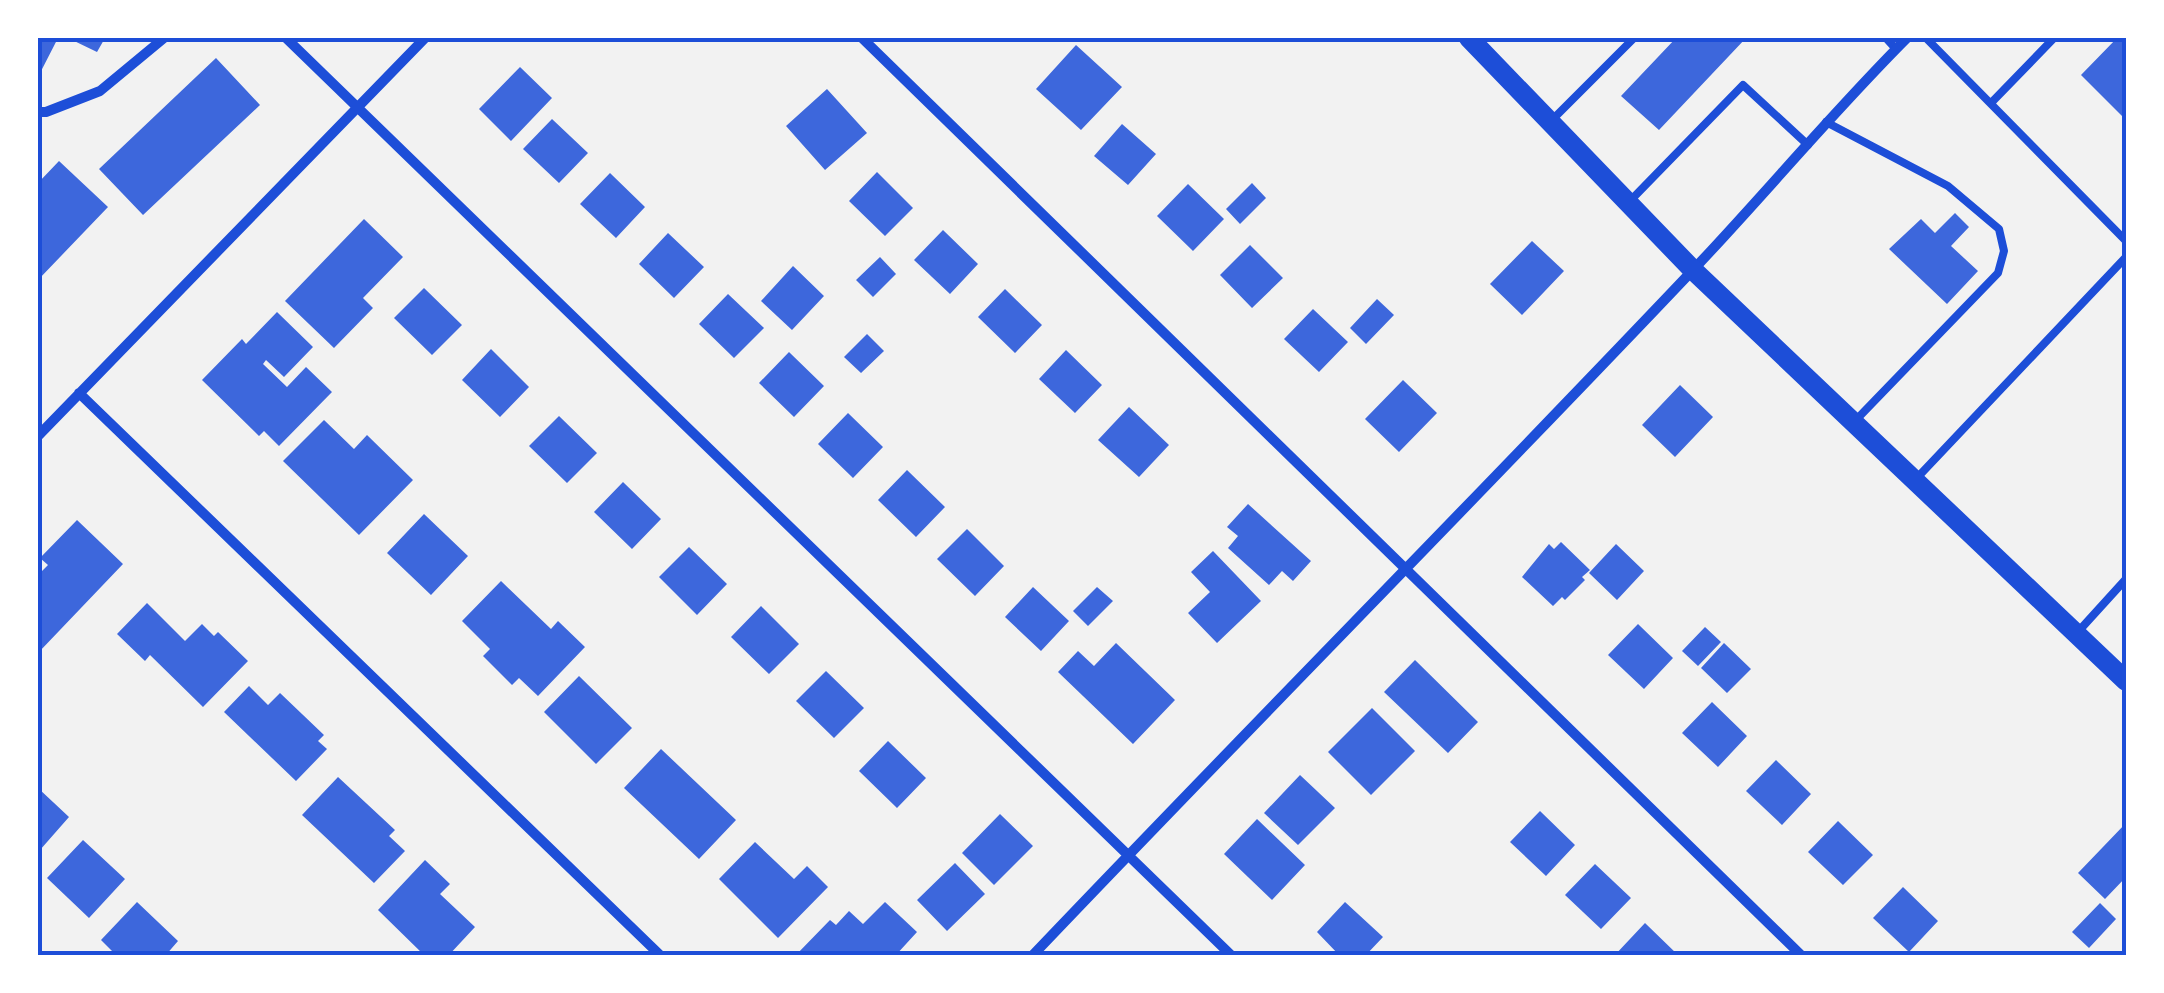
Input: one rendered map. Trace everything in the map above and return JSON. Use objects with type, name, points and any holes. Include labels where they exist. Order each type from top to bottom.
[{"type":"main road","points":[[1469,38],[1692,270],[2126,681]]},
{"type":"street","points":[[38,112],[100,90],[164,38]]},
{"type":"street","points":[[286,38],[1232,956]]},
{"type":"street","points":[[38,436],[425,38]]},
{"type":"street","points":[[862,38],[1802,956]]},
{"type":"street","points":[[1032,956],[1692,270],[1808,146],[1825,122],[1907,38]]},
{"type":"street","points":[[79,393],[661,956]]},
{"type":"lane","points":[[1550,122],[1634,38]]},
{"type":"lane","points":[[1886,38],[1896,48]]},
{"type":"lane","points":[[1926,38],[2126,241]]},
{"type":"lane","points":[[1991,103],[2054,38]]},
{"type":"lane","points":[[1628,203],[1742,85],[1808,146]]},
{"type":"lane","points":[[1825,122],[1948,186],[1999,229],[2004,251],[1998,273],[1855,421]]},
{"type":"lane","points":[[1915,480],[2126,257]]},
{"type":"lane","points":[[2076,634],[2126,579]]},
{"type":"building","points":[[38,38],[58,38],[38,77]]},
{"type":"building","points":[[68,38],[105,38],[97,52]]},
{"type":"building","points":[[1676,38],[1746,38],[1659,130],[1621,96]]},
{"type":"building","points":[[2117,38],[2126,38],[2126,120],[2081,75]]},
{"type":"building","points":[[1076,45],[1122,87],[1081,130],[1036,89]]},
{"type":"building","points":[[216,58],[260,105],[143,215],[99,169]]},
{"type":"building","points":[[520,67],[552,98],[511,141],[479,109]]},
{"type":"building","points":[[827,89],[867,133],[825,170],[786,126]]},
{"type":"building","points":[[552,119],[588,153],[559,183],[523,149]]},
{"type":"building","points":[[1122,124],[1156,154],[1128,185],[1094,156]]},
{"type":"building","points":[[59,161],[108,207],[38,280],[38,183]]},
{"type":"building","points":[[877,172],[913,208],[885,236],[849,201]]},
{"type":"building","points":[[610,173],[645,207],[616,238],[580,204]]},
{"type":"building","points":[[1252,183],[1266,198],[1240,224],[1226,209]]},
{"type":"building","points":[[1188,184],[1224,219],[1193,251],[1157,216]]},
{"type":"building","points":[[1955,213],[1969,227],[1951,246],[1978,271],[1947,304],[1889,249],[1921,219],[1935,233]]},
{"type":"building","points":[[364,219],[403,257],[363,298],[373,308],[334,348],[285,301]]},
{"type":"building","points":[[943,230],[978,264],[950,294],[914,260]]},
{"type":"building","points":[[668,233],[704,267],[674,298],[639,264]]},
{"type":"building","points":[[1532,241],[1564,271],[1522,315],[1490,284]]},
{"type":"building","points":[[1250,245],[1283,278],[1252,308],[1220,275]]},
{"type":"building","points":[[880,257],[896,274],[873,297],[856,280]]},
{"type":"building","points":[[793,266],[824,296],[792,330],[761,301]]},
{"type":"building","points":[[424,288],[462,325],[432,355],[394,318]]},
{"type":"building","points":[[1005,289],[1042,325],[1015,353],[978,317]]},
{"type":"building","points":[[728,294],[764,328],[734,358],[699,324]]},
{"type":"building","points":[[1377,299],[1394,315],[1366,344],[1350,328]]},
{"type":"building","points":[[1313,309],[1348,342],[1319,372],[1284,339]]},
{"type":"building","points":[[277,312],[313,347],[284,377],[266,360],[263,364],[287,387],[306,367],[332,392],[279,446],[264,431],[259,436],[202,380],[242,339],[246,344]]},
{"type":"building","points":[[867,334],[884,351],[861,373],[844,357]]},
{"type":"building","points":[[491,349],[529,387],[500,417],[462,380]]},
{"type":"building","points":[[1066,350],[1102,385],[1075,413],[1039,379]]},
{"type":"building","points":[[789,352],[824,386],[794,417],[759,383]]},
{"type":"building","points":[[1403,380],[1437,413],[1399,452],[1365,419]]},
{"type":"building","points":[[1680,385],[1713,417],[1675,457],[1642,425]]},
{"type":"building","points":[[1129,407],[1169,445],[1139,477],[1098,440]]},
{"type":"building","points":[[848,413],[883,447],[853,478],[818,444]]},
{"type":"building","points":[[559,416],[597,453],[567,483],[529,446]]},
{"type":"building","points":[[324,420],[354,449],[367,435],[413,480],[359,535],[283,461]]},
{"type":"building","points":[[907,470],[945,507],[916,537],[878,500]]},
{"type":"building","points":[[623,482],[661,519],[632,549],[594,512]]},
{"type":"building","points":[[1248,504],[1311,561],[1293,581],[1282,571],[1269,585],[1228,548],[1238,536],[1227,527]]},
{"type":"building","points":[[424,514],[468,556],[431,595],[387,553]]},
{"type":"building","points":[[77,520],[123,564],[38,653],[38,575],[48,565],[40,558]]},
{"type":"building","points":[[967,529],[1004,566],[975,596],[937,559]]},
{"type":"building","points":[[1561,542],[1590,570],[1565,600],[1562,597],[1553,606],[1522,577],[1549,544],[1554,549]]},
{"type":"building","points":[[1616,544],[1644,571],[1617,600],[1589,573]]},
{"type":"building","points":[[689,547],[727,584],[697,615],[659,577]]},
{"type":"building","points":[[1213,551],[1261,601],[1217,643],[1188,613],[1210,592],[1191,572]]},
{"type":"building","points":[[501,581],[551,629],[558,621],[585,647],[538,696],[519,678],[512,685],[483,656],[490,649],[462,621]]},
{"type":"building","points":[[1033,587],[1069,621],[1041,651],[1005,617]]},
{"type":"building","points":[[1097,587],[1113,601],[1088,626],[1073,611]]},
{"type":"building","points":[[147,603],[185,641],[202,624],[214,636],[218,632],[248,661],[203,707],[150,655],[145,661],[117,634]]},
{"type":"building","points":[[761,606],[799,644],[769,674],[731,637]]},
{"type":"building","points":[[1638,624],[1673,658],[1644,689],[1608,655]]},
{"type":"building","points":[[1705,627],[1721,642],[1698,666],[1682,651]]},
{"type":"building","points":[[1116,643],[1175,700],[1133,744],[1058,672],[1078,651],[1094,666]]},
{"type":"building","points":[[1724,643],[1751,669],[1727,693],[1701,668]]},
{"type":"building","points":[[1415,660],[1478,722],[1448,753],[1384,692]]},
{"type":"building","points":[[826,671],[864,708],[834,738],[796,701]]},
{"type":"building","points":[[579,676],[632,728],[596,764],[544,712]]},
{"type":"building","points":[[249,686],[268,705],[280,693],[324,735],[318,741],[327,749],[296,781],[224,712]]},
{"type":"building","points":[[1712,702],[1747,736],[1718,767],[1682,733]]},
{"type":"building","points":[[1372,708],[1415,751],[1371,795],[1328,752]]},
{"type":"building","points":[[888,741],[926,778],[897,808],[859,771]]},
{"type":"building","points":[[661,749],[736,820],[699,859],[624,788]]},
{"type":"building","points":[[1776,760],[1811,794],[1782,825],[1746,791]]},
{"type":"building","points":[[1300,775],[1335,808],[1298,845],[1264,813]]},
{"type":"building","points":[[338,777],[395,830],[389,836],[405,851],[374,883],[302,815]]},
{"type":"building","points":[[38,788],[69,817],[40,850],[38,848]]},
{"type":"building","points":[[1540,811],[1575,845],[1546,876],[1510,842]]},
{"type":"building","points":[[1000,814],[1033,846],[994,885],[962,853]]},
{"type":"building","points":[[1257,819],[1305,865],[1272,900],[1224,854]]},
{"type":"building","points":[[1838,821],[1873,855],[1843,885],[1808,852]]},
{"type":"building","points":[[2126,823],[2126,877],[2105,899],[2078,873]]},
{"type":"building","points":[[83,840],[125,879],[89,918],[47,878]]},
{"type":"building","points":[[755,842],[794,879],[807,866],[828,887],[778,938],[719,879]]},
{"type":"building","points":[[425,860],[450,884],[440,894],[475,927],[448,956],[425,956],[378,910]]},
{"type":"building","points":[[955,863],[985,894],[947,931],[917,900]]},
{"type":"building","points":[[1595,864],[1631,898],[1601,929],[1565,895]]},
{"type":"building","points":[[1903,887],[1938,921],[1909,952],[1873,918]]},
{"type":"building","points":[[137,902],[178,941],[165,956],[117,956],[101,940]]},
{"type":"building","points":[[885,902],[917,932],[895,956],[795,956],[830,920],[836,925],[849,911],[863,924]]},
{"type":"building","points":[[1345,902],[1383,937],[1365,956],[1340,956],[1317,932]]},
{"type":"building","points":[[2100,903],[2116,919],[2089,948],[2072,932]]},
{"type":"building","points":[[1645,923],[1679,956],[1614,956]]}]
